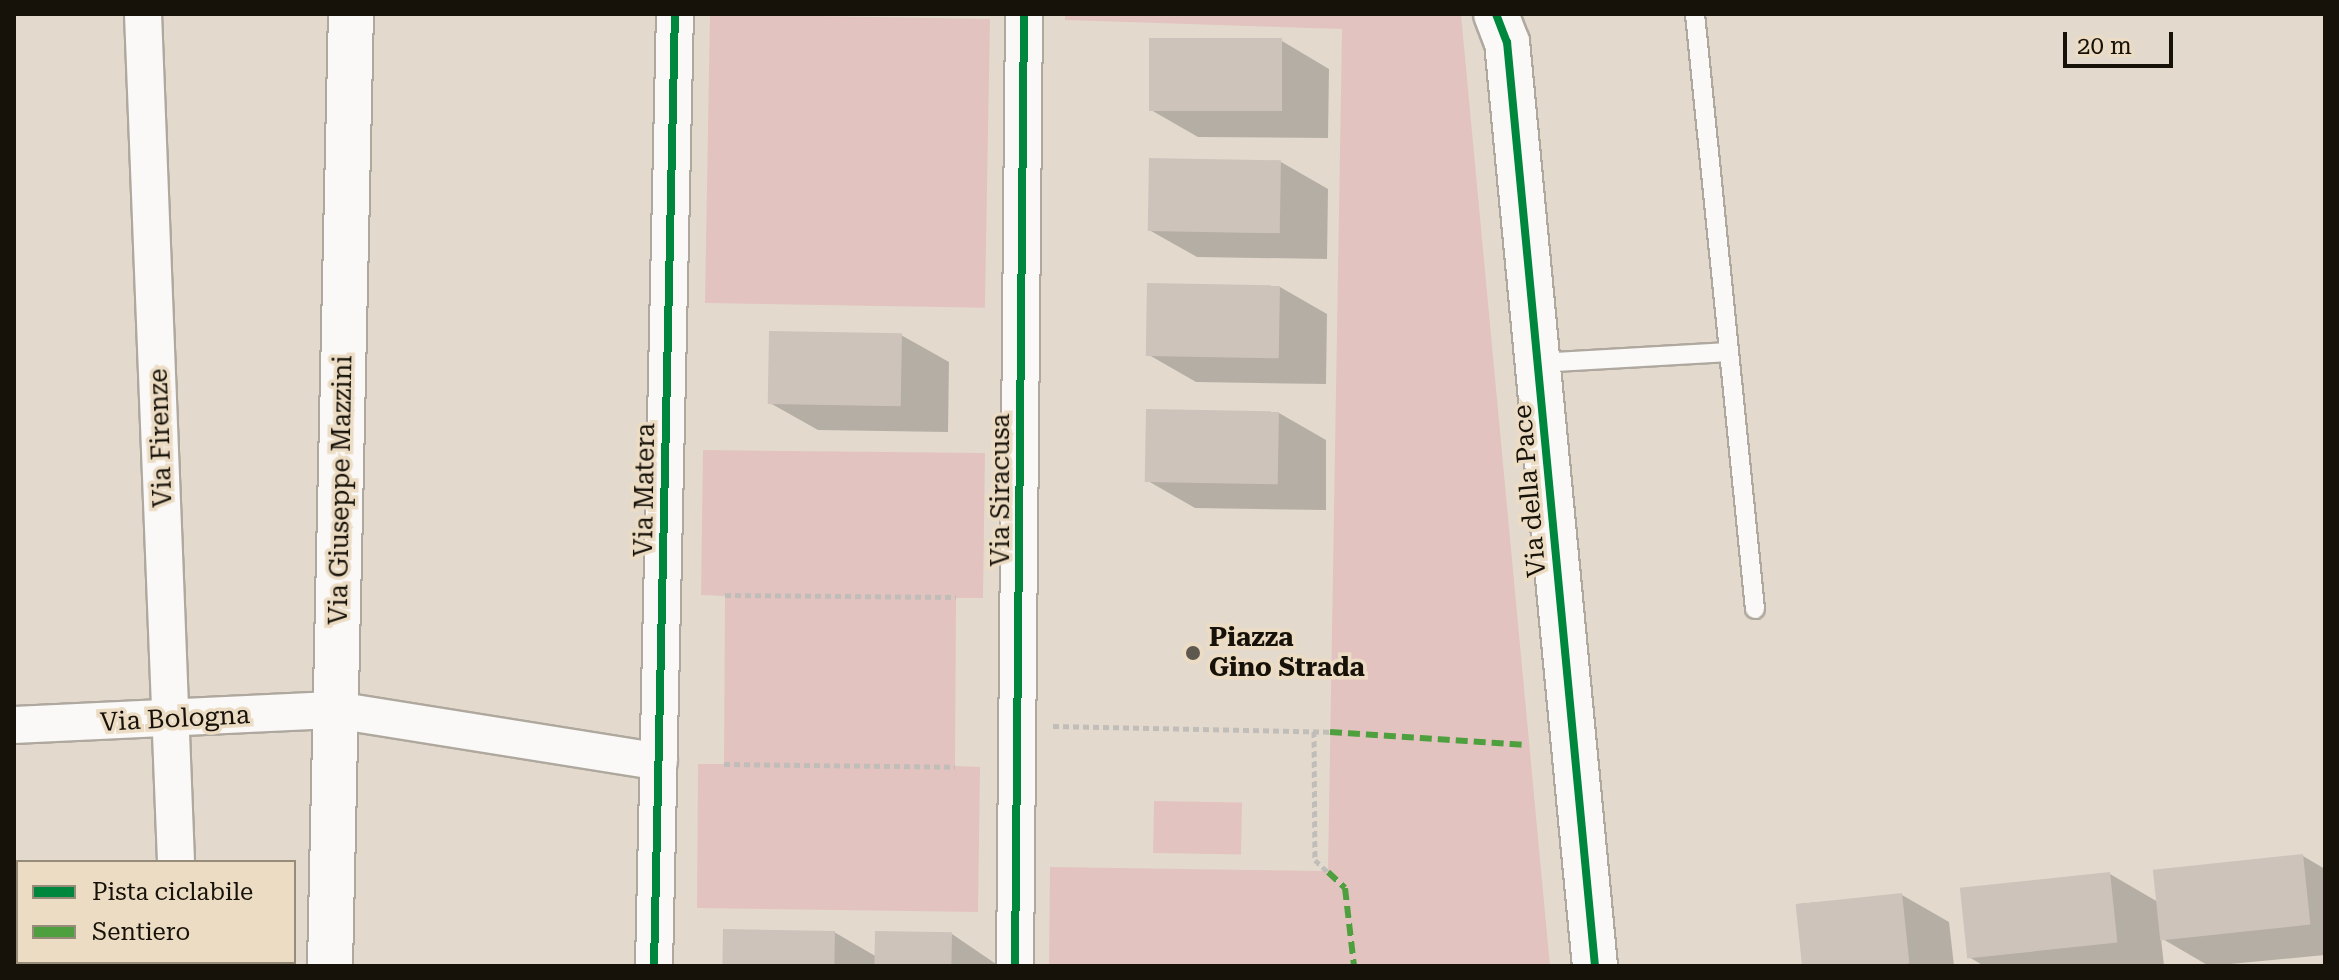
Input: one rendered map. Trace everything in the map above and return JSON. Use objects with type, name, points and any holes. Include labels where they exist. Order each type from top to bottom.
[{"type":"street","name":"Via Firenze","points":[[143,14],[173,719],[176,860]]},
{"type":"street","name":"Via Giuseppe Mazzini","points":[[330,966],[351,14]]},
{"type":"street","name":"Via Matera","points":[[654,966],[675,14]]},
{"type":"street","name":"Via Siracusa","points":[[1015,966],[1024,14]]},
{"type":"street","name":"Via della Pace","points":[[1496,14],[1507,42],[1595,966]]},
{"type":"street","name":"Via Bologna","points":[[14,725],[336,710],[659,762]]},
{"type":"lane","points":[[1695,14],[1755,609]]},
{"type":"lane","points":[[1538,363],[1729,352]]},
{"type":"path","points":[[725,595],[956,597]]},
{"type":"path","points":[[1053,726],[1330,732]]},
{"type":"path","points":[[1314,731],[1315,860],[1328,872]]},
{"type":"path","points":[[724,764],[955,767]]},
{"type":"shaded area","points":[[710,14],[990,19],[985,308],[705,303]]},
{"type":"shaded area","points":[[1065,14],[1461,14],[1550,966],[1049,966],[1050,867],[1328,871],[1342,29],[1065,20]]},
{"type":"shaded area","points":[[703,450],[985,453],[983,598],[956,598],[955,766],[980,767],[978,912],[697,908],[698,764],[724,764],[725,596],[701,595]]},
{"type":"shaded area","points":[[1154,801],[1242,803],[1241,855],[1153,853]]},
{"type":"building","points":[[1149,38],[1282,38],[1282,111],[1149,111]]},
{"type":"building","points":[[1149,158],[1281,160],[1280,233],[1148,231]]},
{"type":"building","points":[[1147,283],[1280,285],[1279,358],[1146,356]]},
{"type":"building","points":[[769,331],[902,333],[901,406],[768,404]]},
{"type":"building","points":[[1146,409],[1279,411],[1278,484],[1145,482]]},
{"type":"building","points":[[2303,854],[2310,925],[2160,940],[2153,870]]},
{"type":"building","points":[[2110,872],[2117,943],[1967,958],[1960,888]]},
{"type":"building","points":[[1902,893],[1909,964],[1802,966],[1796,904]]},
{"type":"building","points":[[723,929],[835,931],[834,966],[722,966]]},
{"type":"building","points":[[875,931],[952,932],[951,966],[874,966]]},
{"type":"marked path","points":[[1330,732],[1527,745]]},
{"type":"marked path","points":[[1328,872],[1345,888],[1354,966]]},
{"type":"cycle path","points":[[654,966],[675,14]]},
{"type":"cycle path","points":[[1015,966],[1024,14]]},
{"type":"cycle path","points":[[1496,14],[1507,42],[1595,966]]},
{"type":"place","name":"Piazza Gino Strada","points":[[1193,653]]}]
